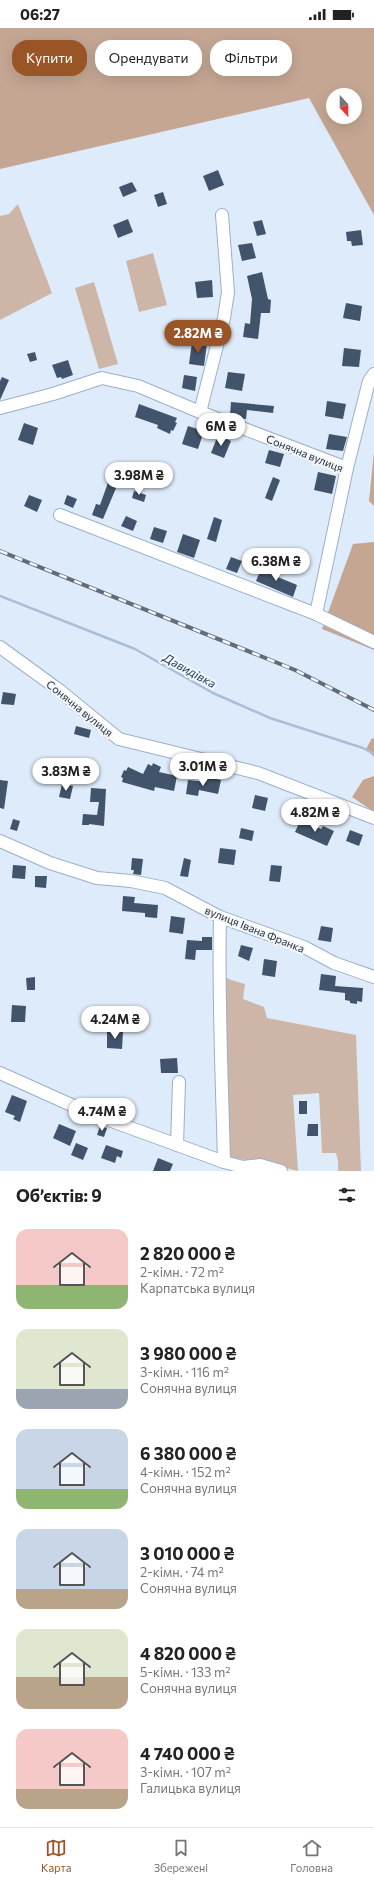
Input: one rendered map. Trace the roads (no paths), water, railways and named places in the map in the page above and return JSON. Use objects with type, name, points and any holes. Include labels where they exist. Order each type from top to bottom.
[{"type":"street","points":[[200,412],[224,318],[228,292],[222,215]]},
{"type":"street","points":[[347,468],[369,381],[374,374]]},
{"type":"street","name":"Сонячна вулиця","points":[[0,408],[53,394],[102,378],[138,386],[200,412],[347,468],[316,614]]},
{"type":"street","points":[[60,515],[316,614],[374,642]]},
{"type":"street","name":"Сонячна вулиця","points":[[0,647],[59,690],[119,739],[258,773],[374,818]]},
{"type":"street","name":"вулиця Івана Франка","points":[[0,840],[50,863],[97,878],[131,881],[165,888],[220,917],[304,947],[334,963],[374,977]]},
{"type":"street","points":[[220,917],[218,979],[222,1041],[224,1162]]},
{"type":"street","points":[[0,1073],[87,1112],[242,1169],[260,1165],[281,1171]]},
{"type":"street","points":[[177,1145],[179,1082]]},
{"type":"waterway","name":"Давидівка","points":[[0,596],[135,649],[213,693],[270,718],[363,748],[374,754]]},
{"type":"railway","points":[[0,551],[295,670],[374,710]]}]
